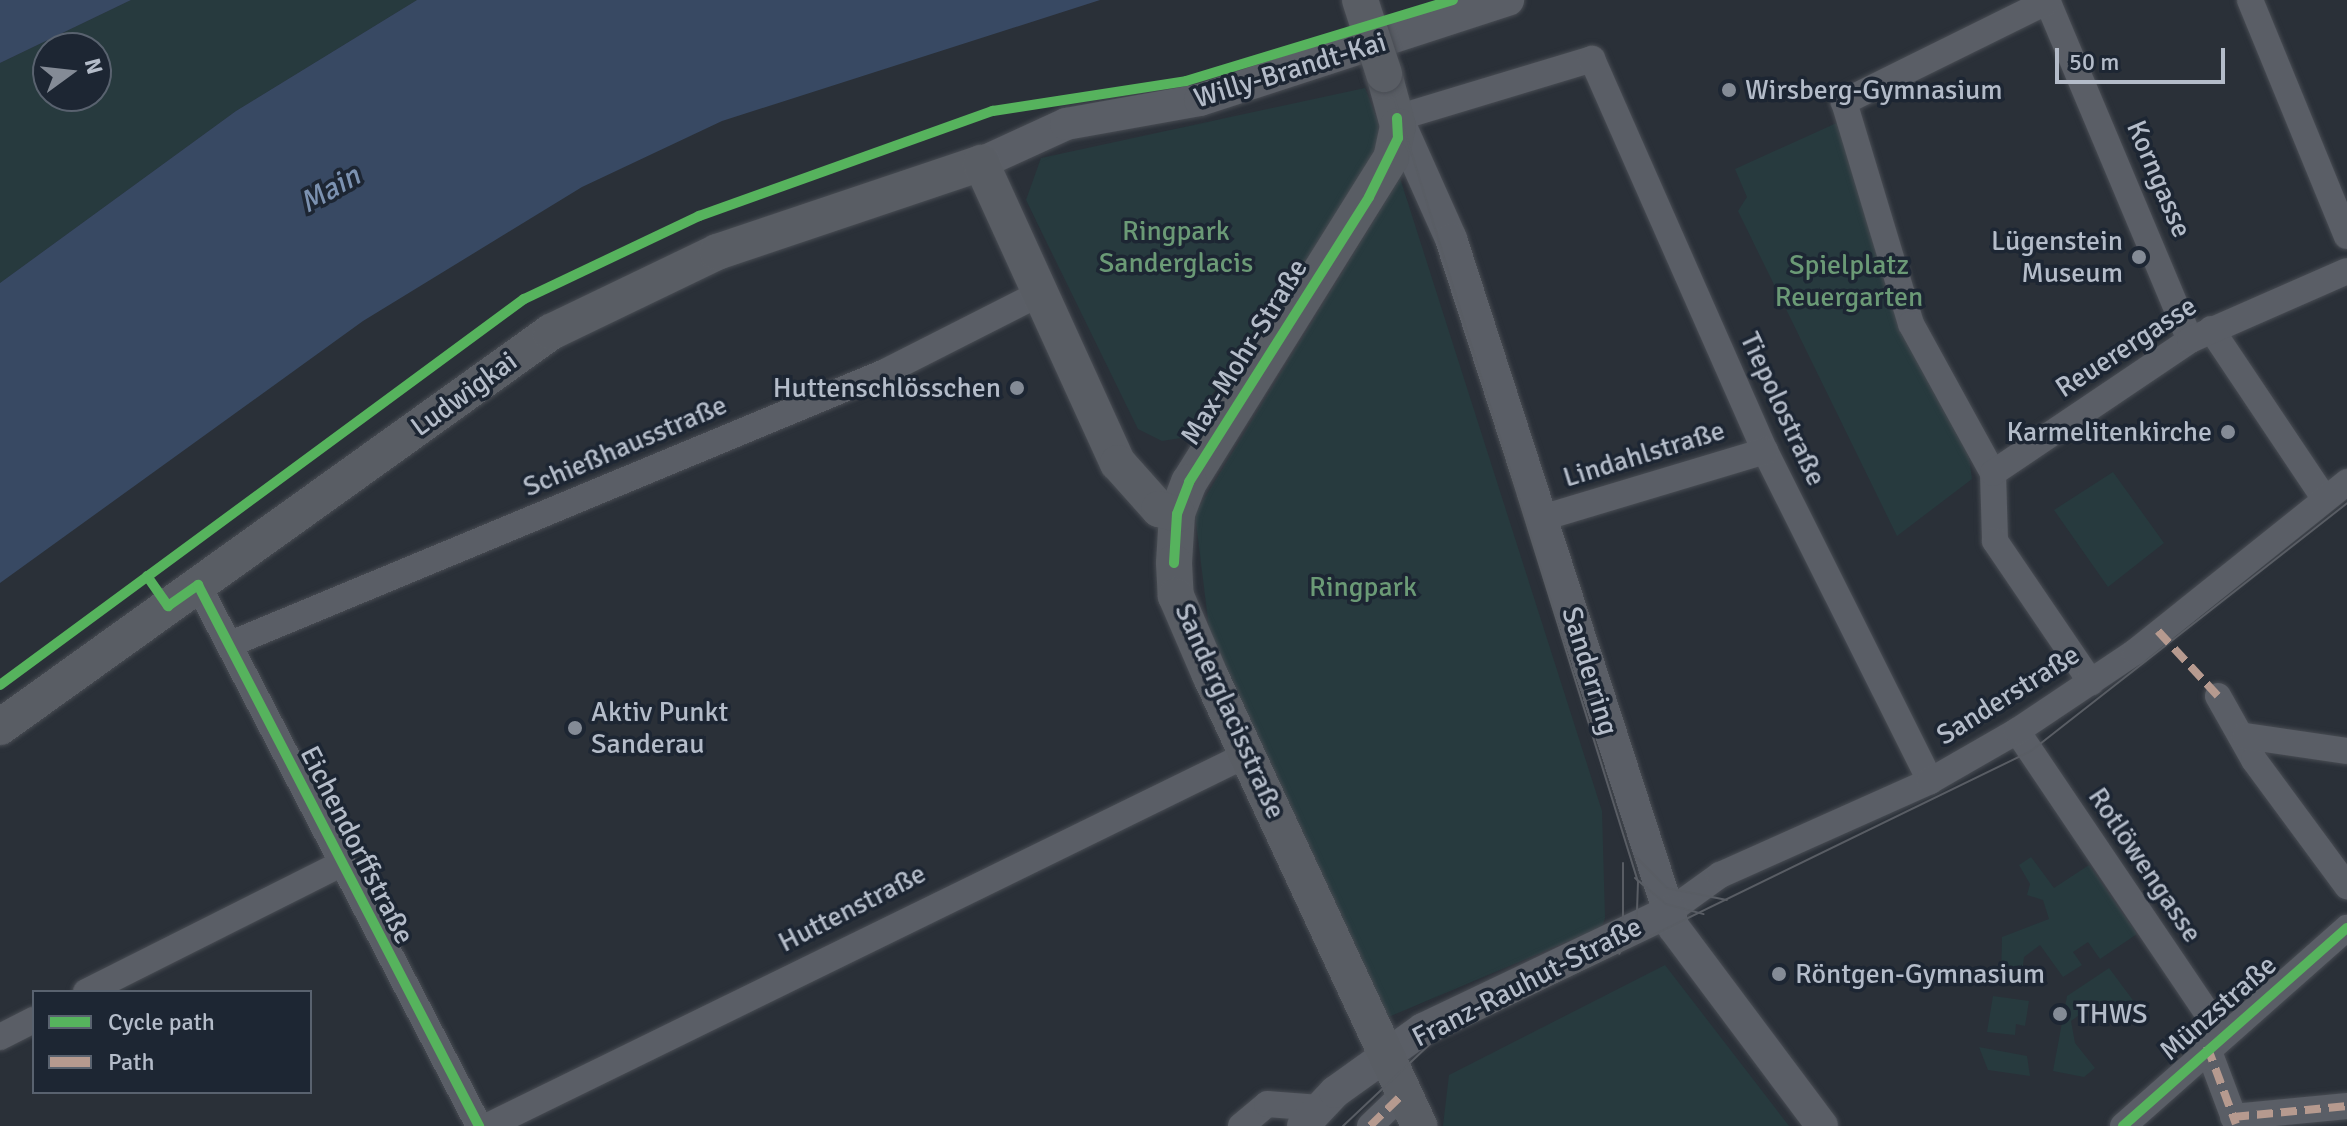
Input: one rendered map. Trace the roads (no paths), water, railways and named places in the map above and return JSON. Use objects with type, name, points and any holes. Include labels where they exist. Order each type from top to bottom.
[{"type":"main road","points":[[1360,0],[1397,118],[1391,158]]},
{"type":"main road","name":"Max-Mohr-Straße","points":[[1177,514],[1189,482],[1357,218],[1391,158]]},
{"type":"main road","points":[[981,163],[1037,295],[1118,463],[1159,509],[1177,514]]},
{"type":"main road","name":"Ludwigkai","points":[[0,727],[551,332],[717,252],[981,163]]},
{"type":"main road","name":"Sanderglacisstraße","points":[[1177,514],[1176,596],[1419,1126]]},
{"type":"street","name":"Willy-Brandt-Kai","points":[[981,163],[1066,124],[1200,100],[1508,0]]},
{"type":"street","points":[[2250,0],[2347,236]]},
{"type":"street","points":[[2048,1],[1844,102],[1911,324],[1993,473],[1995,541],[2091,682]]},
{"type":"street","name":"Korngasse","points":[[2048,1],[2200,334],[2324,498]]},
{"type":"street","name":"Tiepolostraße","points":[[1397,118],[1592,59],[1765,451],[1930,781]]},
{"type":"street","name":"Sanderring","points":[[1397,118],[1426,179],[1542,518],[1678,935],[1822,1126]]},
{"type":"street","points":[[1391,158],[1426,179]]},
{"type":"street","name":"Reuerergasse","points":[[1993,473],[2200,334],[2347,271]]},
{"type":"street","name":"Schießhausstraße","points":[[233,643],[885,372],[1037,295]]},
{"type":"street","name":"Lindahlstraße","points":[[1542,518],[1765,451]]},
{"type":"street","name":"Sanderstraße","points":[[1670,911],[1720,875],[1930,781],[2017,731],[2091,682],[2347,482]]},
{"type":"street","name":"Eichendorffstraße","points":[[198,585],[233,643],[340,864],[479,1126]]},
{"type":"street","points":[[2218,696],[2245,736],[2254,760],[2347,886]]},
{"type":"street","name":"Rotlöwengasse","points":[[2017,731],[2214,1040],[2235,1122]]},
{"type":"street","points":[[2245,736],[2347,751]]},
{"type":"street","name":"Huttenstraße","points":[[488,1126],[1248,754]]},
{"type":"street","points":[[90,990],[340,864]]},
{"type":"street","name":"Franz-Rauhut-Straße","points":[[1311,1117],[1423,1029],[1670,911]]},
{"type":"street","name":"Münzstraße","points":[[2123,1126],[2214,1040],[2347,928]]},
{"type":"street","points":[[0,1037],[32,1021]]},
{"type":"street","points":[[1370,1126],[1403,1094]]},
{"type":"street","points":[[1241,1126],[1267,1104],[1311,1117]]},
{"type":"street","points":[[2235,1122],[2347,1106]]},
{"type":"water","points":[[0,0],[131,0],[64,32],[32,32],[32,48],[0,63]]},
{"type":"water","name":"Main","points":[[417,0],[1100,0],[722,121],[582,187],[363,321],[0,583],[0,283],[236,111]]},
{"type":"tram line","points":[[1364,0],[1638,882],[1637,919],[1619,954]]},
{"type":"tram line","points":[[1343,1126],[1431,1043],[2031,751],[2347,503]]},
{"type":"tram line","points":[[1635,856],[1667,888],[1727,900]]},
{"type":"tram line","points":[[1595,962],[1623,917],[1623,863]]},
{"type":"tram line","points":[[1635,878],[1666,904],[1704,914]]},
{"type":"place","name":"Wirsberg-Gymnasium","points":[[1729,90]]},
{"type":"place","name":"Lügenstein Museum","points":[[2139,257]]},
{"type":"place","name":"Huttenschlösschen","points":[[1017,388]]},
{"type":"place","name":"Karmelitenkirche","points":[[2228,432]]},
{"type":"place","name":"Aktiv Punkt Sanderau","points":[[575,728]]},
{"type":"place","name":"Röntgen-Gymnasium","points":[[1779,974]]},
{"type":"place","name":"THWS","points":[[2060,1014]]},
{"type":"park label","name":"Ringpark Sanderglacis","points":[[1176,247]]},
{"type":"park label","name":"Spielplatz Reuergarten","points":[[1849,281]]},
{"type":"park label","name":"Ringpark","points":[[1363,587]]}]
